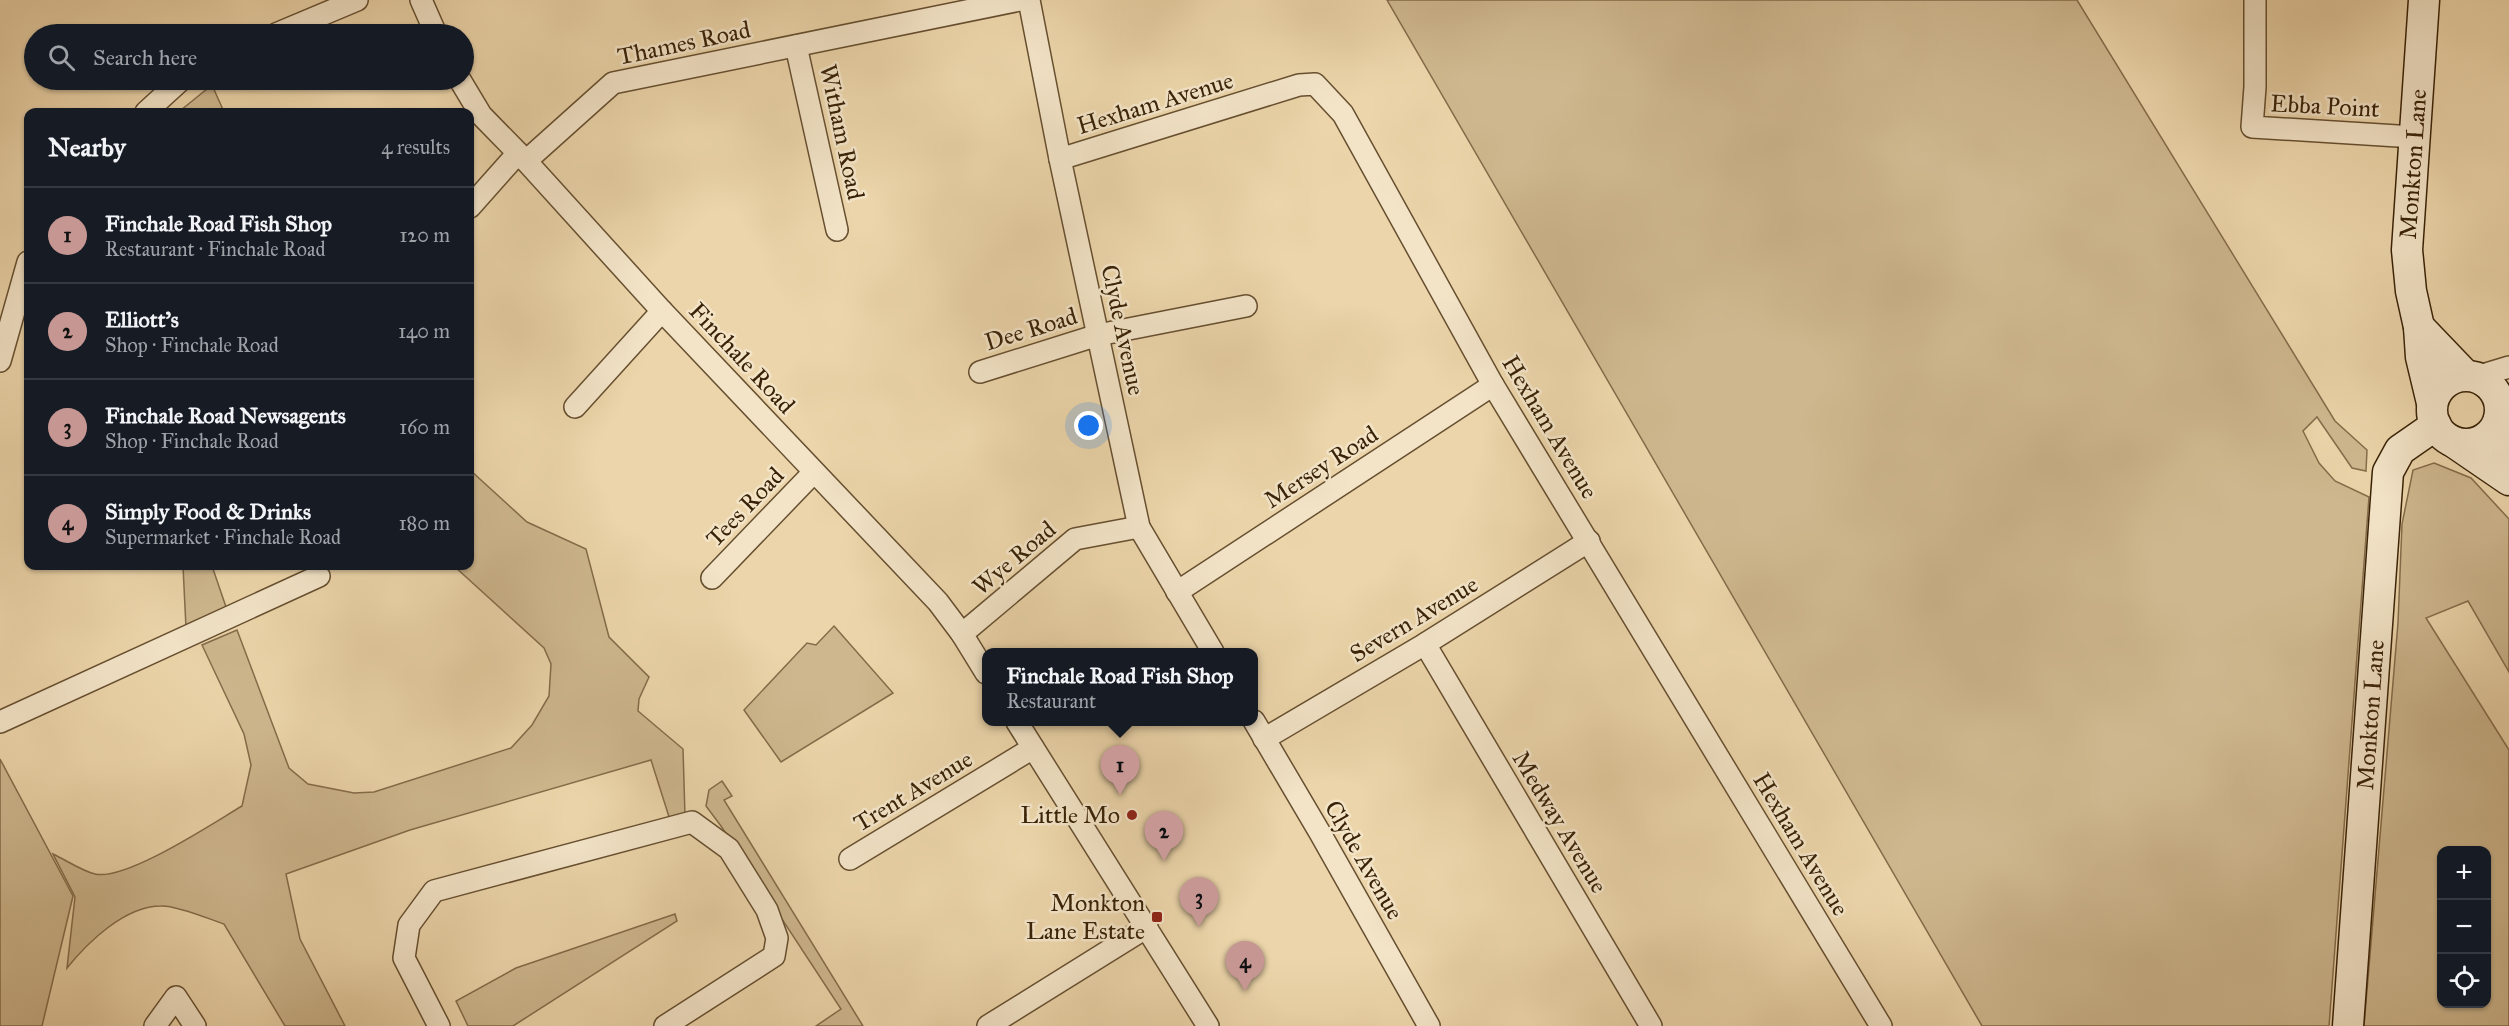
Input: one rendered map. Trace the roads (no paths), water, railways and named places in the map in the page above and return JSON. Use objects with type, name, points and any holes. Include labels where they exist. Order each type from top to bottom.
[{"type":"street","points":[[300,24],[357,0]]},
{"type":"street","points":[[421,0],[432,24]]},
{"type":"street","name":"Thames Road","points":[[474,203],[522,157],[613,83],[1020,0]]},
{"type":"street","name":"Clyde Avenue","points":[[1029,0],[1060,159],[1139,527],[1211,648]]},
{"type":"street","name":"Ebba Point","points":[[2255,0],[2255,87],[2252,127],[2414,137]]},
{"type":"street","name":"Monkton Lane","points":[[2348,1026],[2388,472],[2400,450],[2440,423],[2421,357],[2420,327],[2410,291],[2407,250],[2424,0]]},
{"type":"street","name":"Witham Road","points":[[796,46],[837,230]]},
{"type":"street","name":"Hexham Avenue","points":[[1060,159],[1299,85],[1315,84],[1342,114],[1494,385],[1881,1026]]},
{"type":"street","points":[[150,108],[170,90]]},
{"type":"street","name":"Finchale Road","points":[[466,90],[481,115],[662,311],[938,602],[982,665]]},
{"type":"street","points":[[0,361],[24,276]]},
{"type":"street","name":"Dee Road","points":[[980,372],[1098,335],[1246,306]]},
{"type":"street","points":[[575,407],[662,311]]},
{"type":"street","name":"Monkton Lane","points":[[2420,327],[2471,376]]},
{"type":"street","points":[[2509,367],[2454,378],[2444,383],[2437,392],[2440,423],[2509,480]]},
{"type":"street","points":[[2471,376],[2486,381],[2498,397],[2509,451]]},
{"type":"street","name":"Mersey Road","points":[[1177,592],[1494,385]]},
{"type":"street","points":[[2440,423],[2471,444],[2481,441],[2495,428],[2503,414]]},
{"type":"street","name":"Tees Road","points":[[712,578],[814,472]]},
{"type":"street","name":"Wye Road","points":[[962,634],[1075,539],[1139,527]]},
{"type":"street","name":"Severn Avenue","points":[[1264,739],[1425,644],[1589,541]]},
{"type":"street","points":[[0,722],[319,576]]},
{"type":"street","name":"Medway Avenue","points":[[1425,644],[1651,1026]]},
{"type":"street","points":[[1019,726],[1208,1026]]},
{"type":"street","name":"Clyde Avenue","points":[[1257,726],[1429,1026]]},
{"type":"street","name":"Trent Avenue","points":[[850,859],[1033,748]]},
{"type":"street","points":[[439,1026],[404,958],[409,925],[434,891],[692,822],[729,849],[767,910],[777,938],[776,947],[774,956],[665,1026]]},
{"type":"street","points":[[988,1026],[1147,927]]},
{"type":"street","points":[[155,1026],[176,997],[195,1026]]},
{"type":"place","name":"Finchale Road Fish Shop","points":[[1120,795]]},
{"type":"place","name":"Little Mo","points":[[1132,815]]},
{"type":"place","name":"Elliott's","points":[[1164,861]]},
{"type":"place","name":"Monkton Lane Estate","points":[[1157,917]]},
{"type":"place","name":"Finchale Road Newsagents","points":[[1199,927]]},
{"type":"place","name":"Simply Food & Drinks","points":[[1245,991]]}]
